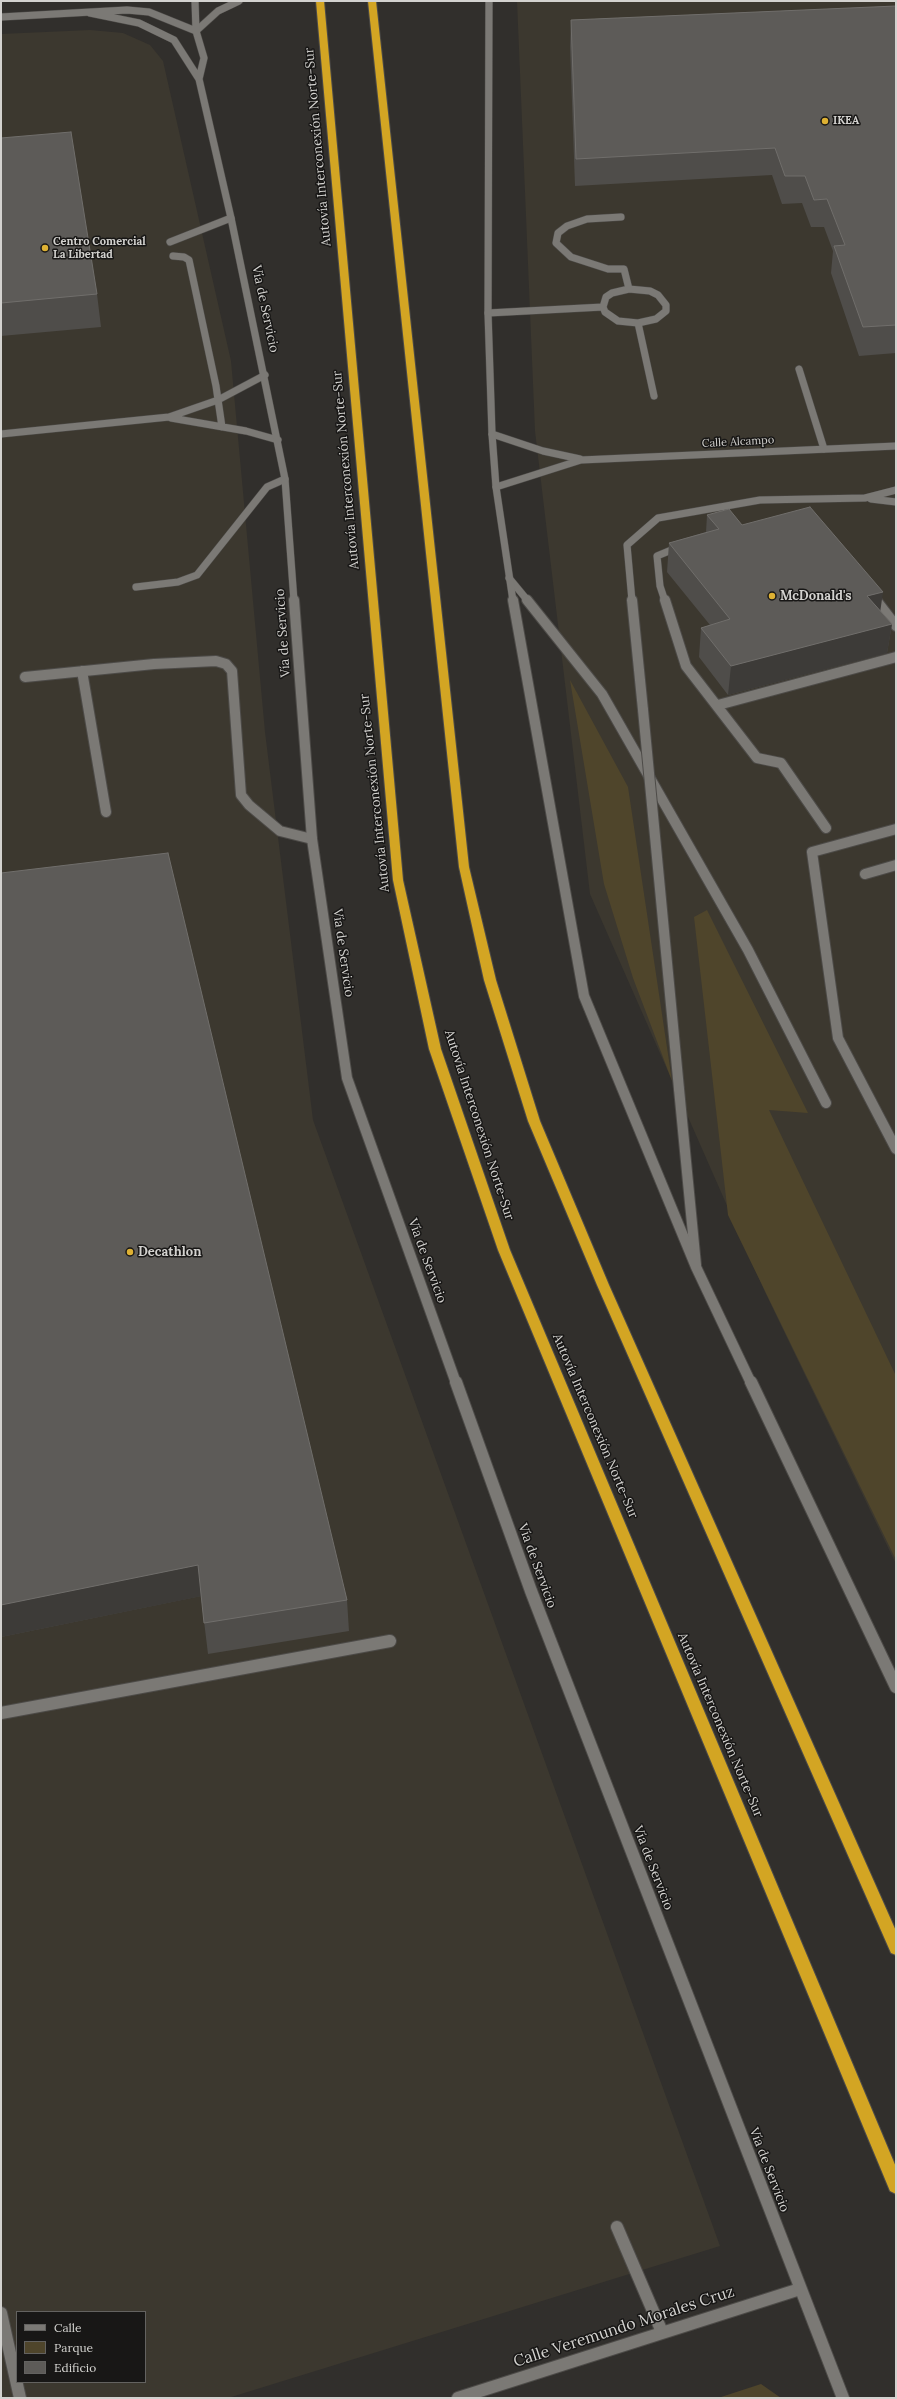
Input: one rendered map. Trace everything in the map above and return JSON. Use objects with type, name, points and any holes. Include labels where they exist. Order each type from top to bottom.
[{"type":"highway","name":"Autovía Interconexión Norte-Sur","points":[[320,1],[398,880],[434,1049],[504,1250],[896,2186]]},
{"type":"highway","points":[[372,1],[464,867],[490,980],[534,1121],[603,1286],[896,1948]]},
{"type":"street","points":[[195,1],[196,31],[204,58],[199,79]]},
{"type":"street","points":[[196,31],[218,11],[239,1]]},
{"type":"street","points":[[489,1],[488,313],[492,434],[496,487],[509,578],[584,996],[696,1266],[896,1687]]},
{"type":"street","points":[[1,17],[127,10],[149,12],[196,31]]},
{"type":"street","points":[[90,13],[139,23],[174,40],[199,79]]},
{"type":"street","name":"Vía de Servicio","points":[[199,79],[265,375],[285,479],[312,839],[347,1078],[531,1591],[843,2398]]},
{"type":"street","points":[[621,217],[587,219],[567,226],[558,233],[556,243],[571,257],[608,269],[624,269],[629,289]]},
{"type":"street","points":[[170,242],[231,218]]},
{"type":"street","points":[[173,256],[184,257],[189,260],[218,400],[222,427]]},
{"type":"street","points":[[629,289],[650,291],[658,295],[666,305],[662,315],[656,319],[638,323],[614,319],[605,312],[603,307],[606,297],[620,290],[629,289]]},
{"type":"street","points":[[488,313],[603,307]]},
{"type":"street","points":[[638,323],[654,396]]},
{"type":"street","points":[[799,369],[824,449]]},
{"type":"street","points":[[1,434],[169,418],[218,400],[265,375]]},
{"type":"street","points":[[169,418],[222,427],[278,440]]},
{"type":"street","name":"Calle Alcampo","points":[[492,434],[543,451],[582,460]]},
{"type":"street","name":"Calle Alcampo","points":[[496,487],[582,460],[896,446]]},
{"type":"street","points":[[136,587],[178,582],[197,574],[268,487],[285,479]]},
{"type":"street","points":[[865,498],[896,490]]},
{"type":"street","points":[[696,1266],[627,545],[658,518],[760,500],[865,498],[896,502]]},
{"type":"street","points":[[690,541],[657,556],[660,586],[686,666],[718,705],[757,758],[782,762],[826,828]]},
{"type":"street","points":[[509,578],[602,694],[748,950],[826,1102]]},
{"type":"street","points":[[868,590],[896,626]]},
{"type":"street","points":[[718,705],[896,657]]},
{"type":"street","points":[[25,677],[154,664],[216,661],[226,664],[232,671],[241,795],[249,805],[280,831],[312,839]]},
{"type":"street","points":[[82,671],[106,812]]},
{"type":"street","points":[[896,829],[812,852],[838,1038],[896,1149]]},
{"type":"street","points":[[865,874],[896,865]]},
{"type":"street","points":[[1,1713],[390,1641]]},
{"type":"street","points":[[617,2227],[662,2332]]},
{"type":"street","name":"Calle Veremundo Morales Cruz","points":[[458,2398],[662,2332],[800,2290]]},
{"type":"street","points":[[1,2313],[16,2380]]},
{"type":"street","points":[[17,2383],[20,2398]]},
{"type":"shaded area","points":[[517,1],[896,1],[896,1564],[765,1292],[590,894],[535,431]]},
{"type":"shaded area","points":[[90,30],[123,33],[150,45],[163,61],[231,361],[265,732],[313,1120],[720,2246],[228,2398],[1,2398],[1,34]]},
{"type":"green space","points":[[570,680],[628,787],[672,1081],[633,978],[604,884]]},
{"type":"green space","points":[[707,910],[808,1113],[769,1110],[896,1376],[896,1560],[728,1215],[694,917]]},
{"type":"green space","points":[[761,2384],[781,2398],[718,2398]]},
{"type":"building","points":[[896,6],[896,325],[863,327],[834,246],[845,245],[827,199],[814,200],[805,176],[785,176],[775,148],[576,159],[571,20]]},
{"type":"building","name":"Centro Comercial La Libertad","points":[[71,132],[97,294],[1,303],[1,138]]},
{"type":"building","name":"McDonald's","points":[[810,507],[883,592],[867,596],[892,624],[731,666],[701,628],[730,619],[669,543],[719,529],[707,515],[729,509],[742,525]]},
{"type":"building","name":"Decathlon","points":[[168,853],[347,1600],[204,1623],[198,1565],[1,1605],[1,873]]},
{"type":"place","name":"IKEA","points":[[825,121]]},
{"type":"place","name":"Centro Comercial La Libertad","points":[[45,248]]},
{"type":"place","name":"McDonald's","points":[[772,596]]},
{"type":"place","name":"Decathlon","points":[[130,1252]]}]
